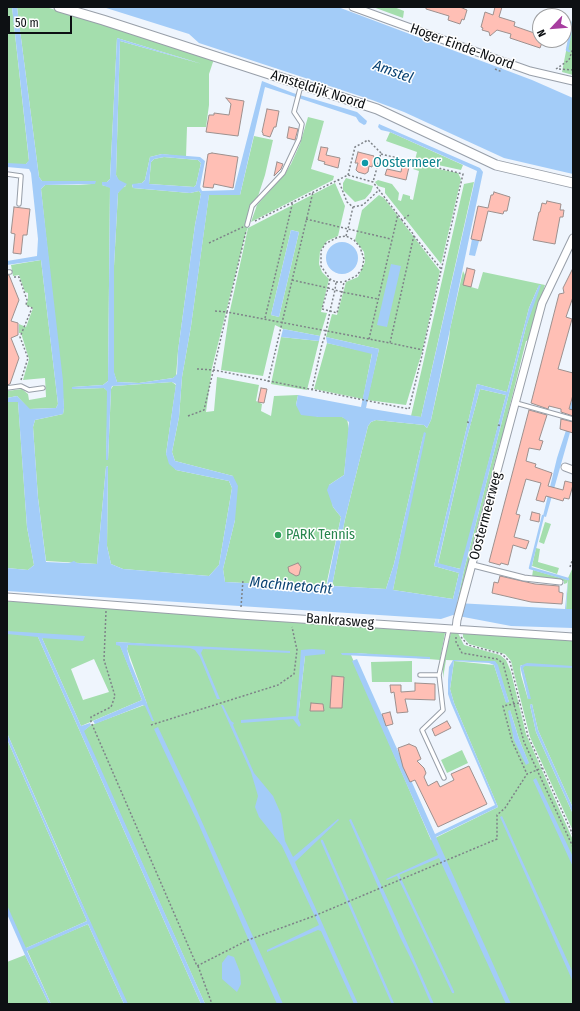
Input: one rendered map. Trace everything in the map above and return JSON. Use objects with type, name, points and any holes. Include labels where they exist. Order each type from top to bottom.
[{"type":"street","name":"Amsteldijk Noord","points":[[59,7],[103,20],[300,89],[395,116],[496,165],[573,183]]},
{"type":"street","name":"Hoger Einde-Noord","points":[[353,7],[530,71],[573,82]]},
{"type":"street","name":"Oostermeerweg","points":[[452,629],[457,620],[473,565],[542,303],[573,238]]},
{"type":"street","points":[[565,468],[573,470]]},
{"type":"street","points":[[473,565],[524,578],[560,582]]},
{"type":"street","name":"Bankrasweg","points":[[7,597],[573,637]]},
{"type":"lane","points":[[247,225],[252,206],[283,173],[300,139],[302,124],[294,112],[300,89]]},
{"type":"lane","points":[[7,174],[21,176],[19,204]]},
{"type":"lane","points":[[7,388],[21,386],[29,390],[43,388]]},
{"type":"lane","points":[[516,403],[573,419]]},
{"type":"lane","points":[[444,778],[422,730],[443,710],[439,675],[452,629]]},
{"type":"lane","points":[[420,675],[439,675]]},
{"type":"path","points":[[495,69],[501,71],[501,67]]},
{"type":"path","points":[[557,69],[573,70]]},
{"type":"path","points":[[197,369],[214,370],[409,409],[463,174],[381,154],[368,140],[355,147],[348,175]]},
{"type":"path","points":[[373,182],[381,154]]},
{"type":"path","points":[[209,243],[348,175],[373,182],[442,270]]},
{"type":"path","points":[[338,179],[347,202],[353,207]]},
{"type":"path","points":[[353,207],[363,205],[379,190]]},
{"type":"path","points":[[268,382],[313,192]]},
{"type":"path","points":[[264,319],[293,201]]},
{"type":"path","points":[[346,236],[353,207]]},
{"type":"path","points":[[369,339],[398,214]]},
{"type":"path","points":[[402,220],[409,215]]},
{"type":"path","points":[[306,219],[392,239]]},
{"type":"path","points":[[188,416],[204,410],[247,225]]},
{"type":"path","points":[[390,344],[414,235]]},
{"type":"path","points":[[346,236],[354,240],[360,247],[364,259],[362,269],[356,276],[344,282],[336,282],[330,279],[321,266],[321,251],[325,244],[338,237],[346,236]]},
{"type":"path","points":[[8,272],[12,277],[19,276],[27,300],[26,305],[32,308],[20,337],[28,358],[20,380],[21,386]]},
{"type":"path","points":[[330,279],[322,309],[330,312],[336,313],[344,282]]},
{"type":"path","points":[[292,280],[378,300]]},
{"type":"path","points":[[312,390],[336,282]]},
{"type":"path","points":[[215,311],[282,322],[325,332],[423,350]]},
{"type":"path","points":[[467,422],[471,423]]},
{"type":"path","points":[[498,425],[502,426]]},
{"type":"path","points":[[570,568],[573,558]]},
{"type":"path","points":[[242,608],[243,580]]},
{"type":"path","points":[[107,604],[104,660],[115,696],[112,707],[91,717],[91,722],[212,1004]]},
{"type":"path","points":[[151,725],[278,685],[294,674],[297,650],[292,630],[292,618]]},
{"type":"path","points":[[452,629],[468,645],[502,654],[510,662],[528,736],[573,835]]},
{"type":"path","points":[[452,629],[456,642],[462,653],[497,659],[503,663],[524,742],[573,847]]},
{"type":"path","points":[[520,703],[503,706],[512,741],[527,774]]},
{"type":"path","points":[[197,966],[248,940],[319,914],[497,839],[497,814],[505,808],[527,774],[542,768]]},
{"type":"green space","points":[[7,7],[12,7],[29,161],[26,164],[7,164]]},
{"type":"green space","points":[[17,7],[46,7],[214,59],[209,74],[209,105],[206,127],[187,127],[186,157],[162,154],[150,157],[145,180],[142,183],[132,185],[133,188],[190,193],[199,191],[201,194],[195,225],[176,376],[173,378],[139,383],[117,382],[114,373],[114,266],[118,193],[121,188],[126,186],[118,180],[116,175],[120,41],[202,64],[117,38],[110,179],[107,182],[102,182],[102,185],[110,187],[108,381],[103,385],[73,387],[72,389],[104,388],[108,391],[106,460],[108,460],[111,389],[113,386],[172,382],[176,385],[166,454],[176,470],[229,481],[232,488],[219,565],[209,576],[123,569],[111,564],[107,546],[108,466],[106,467],[97,564],[46,561],[38,498],[33,427],[35,420],[63,414],[64,407],[41,189],[45,185],[91,185],[42,181],[39,177]]},
{"type":"green space","points":[[373,7],[394,7],[404,11],[403,18]]},
{"type":"green space","points":[[573,15],[573,75],[562,72],[567,48],[572,48]]},
{"type":"green space","points":[[308,117],[324,121],[311,169],[334,176],[333,180],[251,222],[257,205],[284,175],[291,164],[300,144]]},
{"type":"green space","points":[[390,132],[463,165],[461,170],[415,160],[417,152],[386,141]]},
{"type":"green space","points":[[254,136],[273,140],[265,175],[245,236],[212,368],[206,412],[214,411],[217,377],[259,385],[256,401],[262,404],[261,411],[271,416],[274,396],[298,395],[296,405],[318,417],[342,417],[347,419],[349,429],[344,475],[329,485],[333,507],[341,517],[326,586],[322,587],[225,582],[223,569],[235,520],[233,476],[175,461],[172,452],[179,417],[182,377],[191,326],[209,194],[240,195]]},
{"type":"green space","points":[[164,157],[198,160],[201,163],[196,185],[194,187],[149,184],[151,162],[154,159]]},
{"type":"green space","points":[[414,164],[458,173],[461,179],[441,264],[385,193],[385,188],[378,186],[375,182],[378,180],[392,184],[399,193],[398,200],[401,201],[403,194],[410,196],[410,199],[413,200],[419,171],[413,169]]},
{"type":"green space","points":[[346,178],[373,186],[371,192],[365,199],[355,202],[343,190],[343,183]]},
{"type":"green space","points":[[474,182],[421,417],[411,416],[464,184]]},
{"type":"green space","points":[[335,183],[345,206],[338,236],[327,241],[320,251],[319,264],[322,272],[329,279],[321,312],[327,313],[320,336],[283,329],[275,325],[263,376],[221,370],[229,315],[248,228]],"holes":[[[291,230],[299,232],[279,317],[271,315]]]},
{"type":"green space","points":[[379,195],[384,198],[440,271],[422,352],[406,405],[367,400],[379,349],[326,337],[332,314],[337,315],[346,282],[358,277],[365,262],[364,252],[355,240],[362,210]]},
{"type":"green space","points":[[41,260],[58,404],[56,408],[29,409],[17,396],[7,398],[7,391],[22,389],[28,394],[29,400],[46,397],[45,378],[23,380],[29,359],[21,333],[19,333],[19,324],[26,327],[33,308],[26,305],[28,293],[25,292],[19,275],[13,276],[11,265]]},
{"type":"green space","points":[[463,271],[471,287],[478,289],[483,272],[545,285],[529,340],[526,341],[506,421],[507,424],[503,442],[500,442],[469,558],[471,562],[457,603],[464,570],[526,327],[539,285],[529,308],[507,392],[477,384],[434,566],[459,573],[453,599],[393,590],[424,432],[394,564],[386,589],[332,586],[345,519],[368,426],[371,422],[376,420],[424,425],[427,428],[431,420]]},
{"type":"green space","points":[[281,337],[319,341],[307,390],[271,384]]},
{"type":"green space","points":[[327,343],[372,353],[363,399],[314,389]]},
{"type":"green space","points":[[480,389],[506,395],[461,569],[438,564],[466,441]]},
{"type":"green space","points":[[18,401],[27,527],[34,565],[28,570],[7,568],[7,402]]},
{"type":"green space","points":[[545,522],[551,524],[544,544],[539,542]]},
{"type":"green space","points":[[536,548],[540,549],[538,562],[559,568],[557,574],[532,566]]},
{"type":"green space","points":[[573,567],[573,609],[566,610],[568,578]]},
{"type":"green space","points":[[533,570],[568,580],[567,583],[564,584],[564,581],[532,577]]},
{"type":"green space","points":[[7,601],[445,633],[440,660],[356,653],[346,655],[351,655],[431,840],[498,807],[454,703],[450,689],[454,661],[494,665],[506,702],[509,702],[495,662],[446,660],[443,678],[443,661],[451,633],[458,633],[464,645],[500,655],[506,660],[511,672],[526,734],[573,840],[573,1004],[205,1004],[83,731],[91,725],[147,704],[127,649],[128,645],[161,645],[116,642],[116,645],[120,645],[142,700],[81,726],[42,638],[38,637],[201,1004],[126,1004],[7,733]],"holes":[[[302,653],[305,656],[298,718]],[[94,659],[109,692],[83,700],[71,669]],[[510,710],[529,764],[514,739]]]},
{"type":"green space","points":[[463,633],[573,640],[573,808],[538,730],[532,704],[530,705],[536,732],[573,814],[573,831],[530,737],[511,661],[505,654],[469,644],[463,637]],"holes":[[[522,665],[530,698],[528,699],[521,675],[520,666]]]},
{"type":"green space","points":[[412,661],[412,682],[372,682],[371,662]]},
{"type":"green space","points":[[7,739],[87,921],[24,949],[7,911]]},
{"type":"green space","points":[[462,750],[468,763],[447,773],[441,760]]},
{"type":"green space","points":[[88,924],[124,1004],[51,1004],[27,950]]},
{"type":"green space","points":[[25,955],[49,1004],[7,1004],[7,962]]},
{"type":"water","name":"Machinetocht","points":[[12,7],[17,7],[39,177],[42,181],[96,181],[95,184],[45,185],[41,189],[63,381],[64,408],[63,414],[35,420],[33,427],[38,498],[46,562],[69,563],[74,561],[77,563],[97,564],[106,467],[108,466],[107,546],[111,564],[123,569],[209,576],[219,565],[232,488],[229,481],[176,470],[169,464],[166,454],[176,384],[172,382],[112,386],[108,460],[106,460],[107,391],[104,388],[72,389],[72,387],[103,385],[108,381],[110,188],[102,185],[102,182],[107,182],[110,179],[117,38],[202,64],[120,41],[116,175],[119,180],[127,184],[118,193],[114,266],[114,372],[117,382],[139,383],[173,378],[177,374],[178,351],[195,225],[201,194],[199,191],[190,193],[133,188],[132,184],[142,183],[145,180],[150,157],[162,154],[200,157],[205,161],[200,187],[202,191],[234,190],[262,81],[293,93],[357,112],[367,121],[364,125],[359,122],[356,117],[265,87],[240,195],[209,195],[191,326],[182,377],[179,417],[172,452],[175,461],[233,476],[238,486],[235,520],[223,569],[225,582],[322,587],[327,585],[341,517],[333,507],[327,490],[329,485],[344,475],[349,422],[342,417],[301,415],[296,405],[298,395],[361,407],[372,354],[327,343],[326,337],[379,349],[366,408],[421,417],[477,171],[390,132],[381,130],[378,127],[379,124],[480,168],[483,172],[431,420],[427,428],[424,425],[376,420],[371,422],[368,426],[345,519],[332,586],[386,589],[394,564],[424,432],[426,433],[393,590],[453,599],[459,573],[434,566],[477,384],[507,392],[529,308],[539,285],[541,285],[526,327],[464,570],[457,603],[565,609],[568,578],[566,609],[573,609],[573,628],[511,626],[453,615],[441,619],[7,591],[7,568],[28,570],[34,565],[27,527],[18,402],[7,402],[7,398],[17,396],[30,409],[56,408],[58,404],[41,260],[7,265],[7,261],[37,256],[38,239],[31,173],[29,169],[7,167],[7,163],[26,164],[29,160]],"holes":[[[164,157],[198,160],[201,163],[196,185],[194,187],[149,184],[151,162],[154,159]],[[480,389],[506,395],[460,569],[438,563],[466,441]]]},
{"type":"water","name":"Amstel","points":[[103,7],[338,7],[532,80],[573,98],[573,174],[504,158],[404,112],[199,43],[189,34]]},
{"type":"water","points":[[291,230],[299,232],[279,317],[271,315]]},
{"type":"water","points":[[472,239],[479,241],[475,256],[469,255]]},
{"type":"water","points":[[339,242],[345,242],[355,249],[358,258],[357,264],[351,271],[345,274],[339,274],[329,267],[326,261],[326,255],[333,245]]},
{"type":"water","points":[[391,264],[401,266],[387,327],[377,325]]},
{"type":"water","points":[[283,329],[320,336],[319,341],[281,337]]},
{"type":"water","points":[[569,421],[573,422],[546,517],[543,516],[557,458]]},
{"type":"water","points":[[7,631],[85,636],[83,641],[42,638],[81,726],[90,723],[91,725],[84,731],[205,1004],[201,1004],[38,637],[7,634]]},
{"type":"water","points":[[116,642],[290,651],[290,653],[203,649],[201,653],[220,699],[217,699],[200,657],[195,650],[190,648],[128,645],[127,649],[130,661],[154,721],[152,721],[145,706],[143,705],[95,724],[93,721],[142,700],[120,646],[116,645]]},
{"type":"water","points":[[301,650],[325,650],[325,654],[305,656],[298,718],[301,725],[299,727],[293,719],[241,723],[241,720],[296,716]]},
{"type":"water","points":[[341,653],[430,657],[430,659],[342,655]]},
{"type":"water","points":[[357,659],[435,834],[495,805],[451,703],[448,694],[448,680],[449,667],[453,660],[495,661],[498,665],[509,702],[506,703],[494,665],[489,663],[454,661],[450,689],[454,703],[498,807],[436,837],[511,1004],[506,1004],[439,858],[387,880],[386,879],[438,855],[352,661]]},
{"type":"water","points":[[527,663],[573,666],[573,668],[525,666],[523,668],[531,699],[528,699],[520,666]]},
{"type":"water","points":[[532,704],[538,730],[573,808],[573,814],[536,732],[530,705]]},
{"type":"water","points":[[221,705],[223,705],[231,721],[234,723],[233,725],[254,773],[273,796],[281,814],[285,841],[293,857],[338,819],[339,820],[295,862],[358,1004],[354,1004],[321,931],[318,930],[267,952],[267,950],[319,925],[282,846],[259,817],[255,807],[258,796],[251,772]]},
{"type":"water","points":[[510,710],[519,739],[529,763],[526,765],[514,740],[508,711]]},
{"type":"water","points":[[158,727],[283,1004],[277,1004],[199,825],[154,729]]},
{"type":"water","points":[[7,733],[128,1004],[124,1004],[88,924],[27,951],[51,1004],[49,1004],[25,955],[7,914],[7,905],[26,948],[87,921],[7,739]]},
{"type":"water","points":[[536,778],[573,857],[573,867],[533,780]]},
{"type":"water","points":[[502,816],[573,973],[573,982],[500,817]]},
{"type":"water","points":[[351,819],[434,1004],[431,1004],[400,937],[349,820]]},
{"type":"water","points":[[228,955],[234,957],[240,972],[241,984],[237,992],[222,979],[222,963]]},
{"type":"building","points":[[426,7],[460,7],[467,10],[464,20],[462,19],[460,24],[448,20],[449,16],[426,9]]},
{"type":"building","points":[[495,7],[502,7],[499,17],[515,22],[514,26],[532,32],[532,45],[510,38],[511,34],[497,30],[490,36],[489,32],[482,30],[483,28],[481,27],[485,12],[493,15]]},
{"type":"building","points":[[226,98],[244,101],[238,136],[206,132],[209,115],[214,115],[214,113],[229,115],[231,104]]},
{"type":"building","points":[[267,109],[279,111],[276,127],[274,127],[270,137],[263,135],[262,132]]},
{"type":"building","points":[[289,127],[298,129],[295,140],[287,138]]},
{"type":"building","points":[[321,147],[328,148],[326,155],[340,158],[338,168],[324,164],[325,162],[318,160]]},
{"type":"building","name":"Oostermeer","points":[[358,152],[374,156],[372,167],[369,166],[368,172],[365,174],[356,170],[358,163],[355,163]]},
{"type":"building","points":[[212,153],[238,157],[233,188],[214,184],[213,188],[203,187],[208,154]]},
{"type":"building","points":[[277,162],[283,164],[281,169],[274,176]]},
{"type":"building","points":[[402,166],[409,167],[406,180],[385,175],[387,169],[401,172]]},
{"type":"building","points":[[494,192],[510,197],[507,211],[504,211],[503,214],[488,211],[481,241],[471,239],[478,206],[488,208],[491,195],[493,195]]},
{"type":"building","points":[[547,201],[561,204],[560,210],[564,210],[563,217],[560,217],[555,244],[533,240],[542,203],[546,204]]},
{"type":"building","points":[[14,207],[30,209],[27,235],[23,235],[21,254],[13,253],[15,234],[11,233]]},
{"type":"building","points":[[467,268],[475,270],[471,287],[463,285]]},
{"type":"building","points":[[573,268],[573,297],[566,317],[572,319],[558,369],[573,373],[573,395],[569,409],[573,410],[573,416],[561,412],[561,409],[549,406],[548,409],[531,403],[559,294],[564,293],[563,288]]},
{"type":"building","points":[[7,275],[9,275],[19,300],[11,321],[18,323],[18,335],[11,338],[19,358],[10,384],[7,385]]},
{"type":"building","points":[[261,388],[267,389],[264,403],[258,402]]},
{"type":"building","points":[[529,410],[547,415],[539,440],[543,441],[540,450],[529,448],[526,461],[536,464],[535,467],[552,473],[548,486],[563,490],[565,481],[573,483],[573,485],[569,499],[564,498],[563,501],[546,496],[544,502],[536,500],[541,483],[526,479],[516,514],[520,515],[514,537],[529,541],[526,549],[513,545],[508,565],[501,563],[500,565],[489,562]]},
{"type":"building","points":[[561,419],[573,422],[573,433],[560,429]]},
{"type":"building","points":[[532,512],[540,514],[539,522],[530,520]]},
{"type":"building","points":[[298,563],[301,567],[299,575],[296,576],[289,572],[288,567]]},
{"type":"building","points":[[500,576],[535,584],[559,586],[559,592],[563,593],[562,604],[531,602],[492,593],[494,582],[498,583]]},
{"type":"building","points":[[332,676],[344,677],[342,708],[330,708]]},
{"type":"building","points":[[415,683],[435,684],[435,700],[405,699],[408,712],[397,713],[394,692],[391,693],[390,685],[401,685],[401,692],[415,691]]},
{"type":"building","points":[[311,703],[323,704],[324,711],[310,711]]},
{"type":"building","points":[[390,712],[393,724],[386,726],[382,714]]},
{"type":"building","points":[[447,721],[451,728],[435,736],[432,729]]},
{"type":"building","points":[[409,744],[416,747],[421,759],[417,761],[424,768],[426,773],[424,777],[428,786],[437,781],[440,787],[454,780],[451,774],[469,766],[487,804],[438,827],[415,780],[410,782],[403,767],[398,748]]},
{"type":"waterway","points":[[569,51],[567,50],[573,21]]},
{"type":"waterway","points":[[570,412],[573,401]]},
{"type":"waterway","points":[[543,516],[530,568],[568,579]]},
{"type":"waterway","points":[[322,841],[393,1004]]},
{"type":"waterway","points":[[398,875],[453,992]]},
{"type":"place","name":"Oostermeer","points":[[365,163]]},
{"type":"place","name":"PARK Tennis","points":[[278,535]]}]
